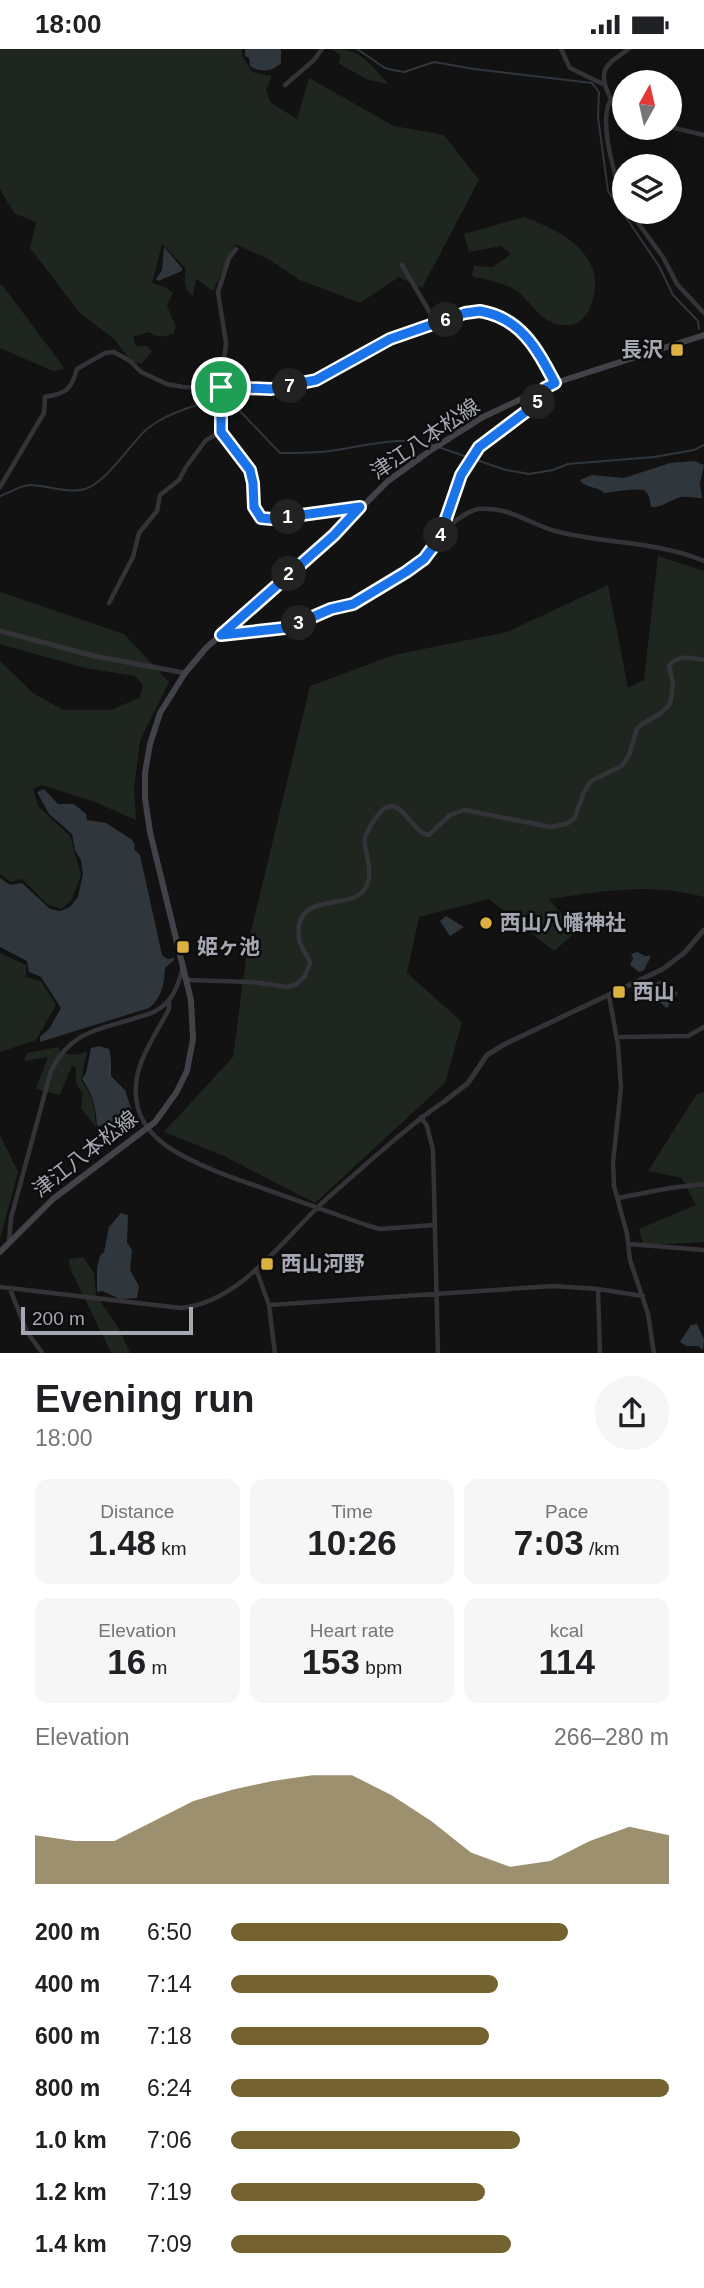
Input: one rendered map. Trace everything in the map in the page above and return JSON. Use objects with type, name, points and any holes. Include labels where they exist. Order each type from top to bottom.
[{"type":"main road","name":"津江八本松線","points":[[0,1252],[52,1199],[148,1128],[180,1086],[189,1063],[193,1016],[184,967],[150,832],[145,798],[145,773],[150,744],[160,713],[185,673],[221,635],[334,535],[388,481],[431,450],[483,418],[555,383],[704,335]]},
{"type":"street","points":[[285,85],[314,60],[321,49]]},
{"type":"street","points":[[561,49],[570,68],[603,84]]},
{"type":"street","points":[[612,154],[607,130],[607,106],[611,99],[603,84],[604,70],[617,55],[629,49]]},
{"type":"street","points":[[682,130],[704,135]]},
{"type":"street","points":[[640,224],[663,257],[677,284],[704,313]]},
{"type":"street","points":[[236,249],[229,258],[218,292],[226,343],[221,387],[221,432],[250,470],[254,507],[261,518],[272,519],[360,507]]},
{"type":"street","points":[[402,265],[436,323]]},
{"type":"street","points":[[0,487],[44,413],[45,397],[62,394],[73,385],[77,369],[105,353],[120,354],[141,372],[167,384],[183,387],[271,389],[316,380],[360,358],[384,342],[474,311],[498,316],[513,325],[536,347],[555,383]]},
{"type":"street","points":[[221,635],[285,628],[331,609],[353,604],[424,559],[444,529],[467,463],[479,447],[536,404],[545,388]]},
{"type":"street","points":[[109,603],[133,557],[139,533],[157,511],[160,495],[179,480],[206,440],[221,432]]},
{"type":"street","points":[[444,529],[468,512],[477,509],[498,510],[518,514],[535,524],[557,531],[669,549],[704,561]]},
{"type":"street","points":[[0,631],[94,656],[185,673]]},
{"type":"street","points":[[187,980],[252,982],[288,987],[297,984],[305,976],[310,963],[299,941],[300,926],[305,913],[314,906],[363,892],[368,884],[370,864],[365,837],[379,814],[386,809],[392,807],[406,813],[423,834],[429,835],[435,832],[442,821],[464,810],[551,827],[566,824],[574,819],[584,792],[592,781],[622,766],[640,725],[661,713],[670,704],[673,684],[669,666],[673,660],[681,657],[704,660]]},
{"type":"street","points":[[0,1287],[181,1308],[201,1305],[215,1299],[256,1269],[317,1208],[421,1117],[468,1083],[487,1055],[663,969],[684,953],[704,930]]},
{"type":"street","points":[[9,1244],[14,1206],[48,1083],[60,1054],[82,1035],[157,1011],[169,1000],[184,967]]},
{"type":"street","points":[[609,996],[618,1045],[621,1087],[613,1163],[614,1186],[629,1244],[630,1260],[643,1296],[654,1353]]},
{"type":"street","points":[[169,1000],[169,1009],[141,1060],[137,1079],[138,1108],[148,1128],[172,1150],[219,1172],[380,1229],[434,1225]]},
{"type":"street","points":[[621,1037],[688,1036],[704,1027]]},
{"type":"street","points":[[421,1117],[427,1126],[433,1150],[438,1353]]},
{"type":"street","points":[[618,1199],[704,1184]]},
{"type":"street","points":[[629,1244],[704,1250]]},
{"type":"street","points":[[256,1269],[269,1305],[275,1353]]},
{"type":"street","points":[[269,1305],[555,1286],[643,1296]]},
{"type":"street","points":[[9,1289],[27,1332],[43,1353]]},
{"type":"street","points":[[598,1289],[600,1353]]},
{"type":"shaded area","points":[[0,49],[242,49],[242,56],[252,72],[272,76],[266,90],[270,102],[297,119],[309,78],[394,126],[444,135],[479,180],[422,288],[399,277],[360,303],[300,280],[268,259],[235,244],[213,291],[196,279],[193,296],[186,287],[186,269],[162,244],[152,283],[173,293],[167,306],[176,327],[173,334],[166,336],[148,332],[133,337],[136,346],[148,346],[152,352],[141,364],[131,361],[114,339],[80,313],[30,248],[36,222],[14,213],[0,189]]},
{"type":"shaded area","points":[[245,49],[281,49],[281,63],[270,70],[254,68],[245,56]]},
{"type":"shaded area","points":[[332,49],[351,52],[365,59],[389,84],[368,80],[338,63],[341,56]]},
{"type":"shaded area","points":[[524,217],[568,239],[589,261],[594,274],[595,290],[589,311],[577,323],[562,325],[547,320],[513,289],[472,276],[474,266],[493,267],[511,254],[501,246],[469,252],[464,234]]},
{"type":"shaded area","points":[[164,247],[182,271],[158,281],[156,279],[162,270]]},
{"type":"shaded area","points":[[0,284],[65,369],[53,371],[0,348]]},
{"type":"shaded area","points":[[695,461],[704,465],[700,483],[702,498],[680,497],[655,507],[651,507],[645,491],[604,493],[580,480],[592,475],[624,478],[670,463]]},
{"type":"shaded area","points":[[658,556],[704,571],[704,897],[684,892],[626,889],[549,899],[576,932],[554,951],[489,899],[419,917],[407,973],[462,1022],[445,1083],[315,1203],[222,1155],[164,1132],[233,1057],[248,944],[310,686],[394,655],[507,632],[608,585],[628,688],[644,680]]},
{"type":"shaded area","points":[[0,592],[124,634],[169,682],[140,741],[134,789],[136,820],[95,802],[42,785],[33,788],[38,806],[70,836],[81,875],[71,901],[61,909],[47,904],[22,879],[11,882],[0,874],[0,661],[33,693],[63,710],[112,710],[140,697],[143,685],[135,676],[85,668],[0,644]]},
{"type":"shaded area","name":"姫ヶ池","points":[[44,789],[58,804],[74,804],[86,814],[87,820],[106,823],[135,844],[134,849],[140,855],[162,955],[174,960],[165,968],[162,990],[149,1008],[40,1042],[40,1037],[49,1029],[61,1008],[41,977],[29,972],[27,961],[0,947],[0,878],[10,885],[22,883],[50,909],[60,911],[70,907],[78,897],[83,874],[81,860],[75,850],[72,834],[49,814],[37,792]]},
{"type":"shaded area","points":[[446,916],[464,927],[450,936],[440,921]]},
{"type":"shaded area","points":[[637,952],[651,956],[644,970],[639,972],[630,965],[633,958],[631,954]]},
{"type":"shaded area","points":[[0,953],[26,965],[26,977],[41,981],[56,1005],[36,1040],[0,1052]]},
{"type":"shaded area","points":[[661,980],[678,993],[667,1008],[647,988]]},
{"type":"shaded area","points":[[99,1046],[109,1049],[111,1076],[125,1090],[136,1123],[97,1126],[93,1101],[82,1079],[86,1073],[91,1048]]},
{"type":"shaded area","points":[[58,1047],[61,1053],[78,1055],[87,1051],[81,1080],[93,1102],[96,1127],[81,1108],[83,1094],[76,1083],[76,1068],[72,1065],[60,1095],[36,1089],[48,1057],[24,1061],[27,1053]]},
{"type":"shaded area","points":[[704,1092],[704,1242],[644,1245],[639,1229],[696,1205],[682,1178],[648,1171],[696,1095]]},
{"type":"shaded area","points":[[0,1135],[18,1172],[0,1239]]},
{"type":"shaded area","points":[[121,1213],[128,1215],[127,1242],[132,1250],[130,1270],[139,1286],[137,1298],[120,1299],[102,1291],[97,1292],[100,1256],[104,1252],[109,1227]]},
{"type":"shaded area","points":[[83,1257],[94,1273],[96,1295],[119,1329],[130,1353],[111,1353],[69,1266],[69,1259]]},
{"type":"shaded area","points":[[697,1324],[704,1339],[703,1350],[698,1346],[686,1346],[680,1342],[691,1325]]},
{"type":"waterway","points":[[357,49],[385,68],[404,72],[434,62],[592,83],[599,92],[598,117],[608,191],[659,266],[673,295],[698,321],[699,329]]},
{"type":"waterway","points":[[0,496],[30,485],[85,489],[101,479],[152,425],[175,413],[205,404],[219,403],[238,409],[280,453],[324,452],[396,441],[433,445]]},
{"type":"waterway","points":[[438,447],[506,470],[529,474],[568,464],[654,457],[694,450],[704,445]]},
{"type":"place","name":"長沢","points":[[677,350]]},
{"type":"place","name":"西山八幡神社","points":[[486,923]]},
{"type":"place","name":"姫ヶ池","points":[[183,947]]},
{"type":"place","name":"西山","points":[[619,992]]},
{"type":"place","name":"西山河野","points":[[267,1264]]},
{"type":"route","points":[[474,311],[489,312],[513,325],[536,347],[555,383],[545,388],[536,404],[479,447],[467,463],[444,529],[424,559],[353,604],[331,609],[285,628],[221,635],[334,535],[360,507],[272,519],[261,518],[254,507],[250,470],[221,432],[221,387],[271,389],[316,380],[390,339],[474,311]]}]
